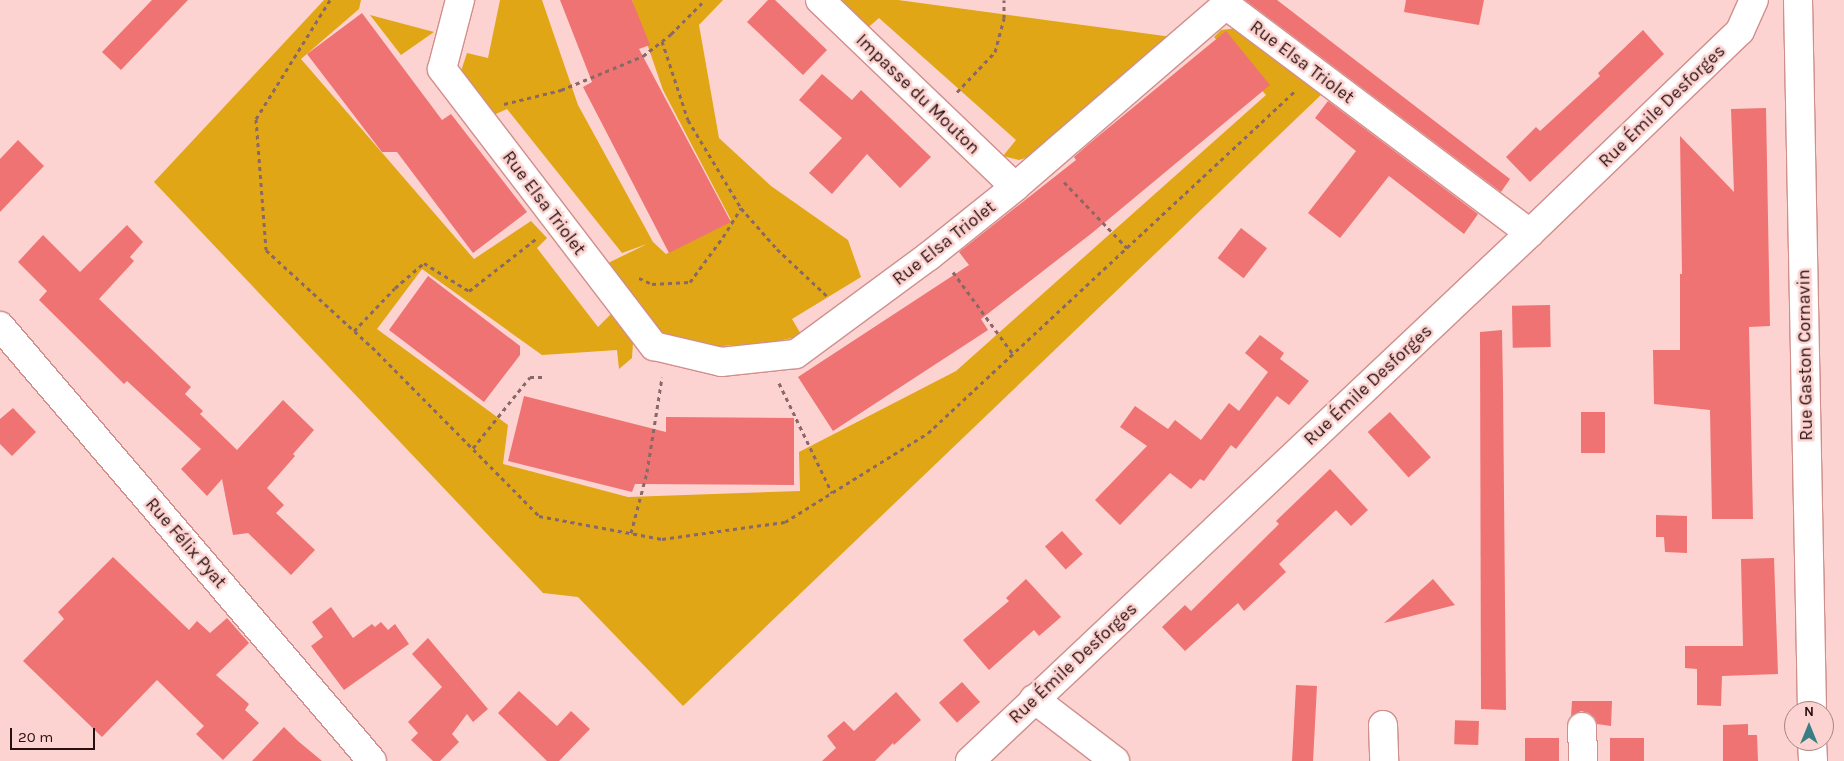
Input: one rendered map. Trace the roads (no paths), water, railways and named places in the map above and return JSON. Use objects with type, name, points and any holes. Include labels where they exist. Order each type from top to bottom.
[{"type":"street","name":"Rue Elsa Triolet","points":[[460,0],[442,69],[654,346],[721,362],[796,354],[936,250],[1015,187],[1226,5],[1530,233]]},
{"type":"street","name":"Impasse du Mouton","points":[[820,0],[1015,187]]},
{"type":"street","name":"Rue Émile Desforges","points":[[970,761],[1530,233],[1740,31],[1754,0]]},
{"type":"street","name":"Rue Gaston Cornavin","points":[[1798,0],[1812,701]]},
{"type":"street","name":"Rue Félix Pyat","points":[[0,326],[372,761]]},
{"type":"street","points":[[1034,699],[1115,761]]},
{"type":"street","points":[[1383,725],[1384,761]]},
{"type":"street","points":[[1582,728],[1583,761]]}]
